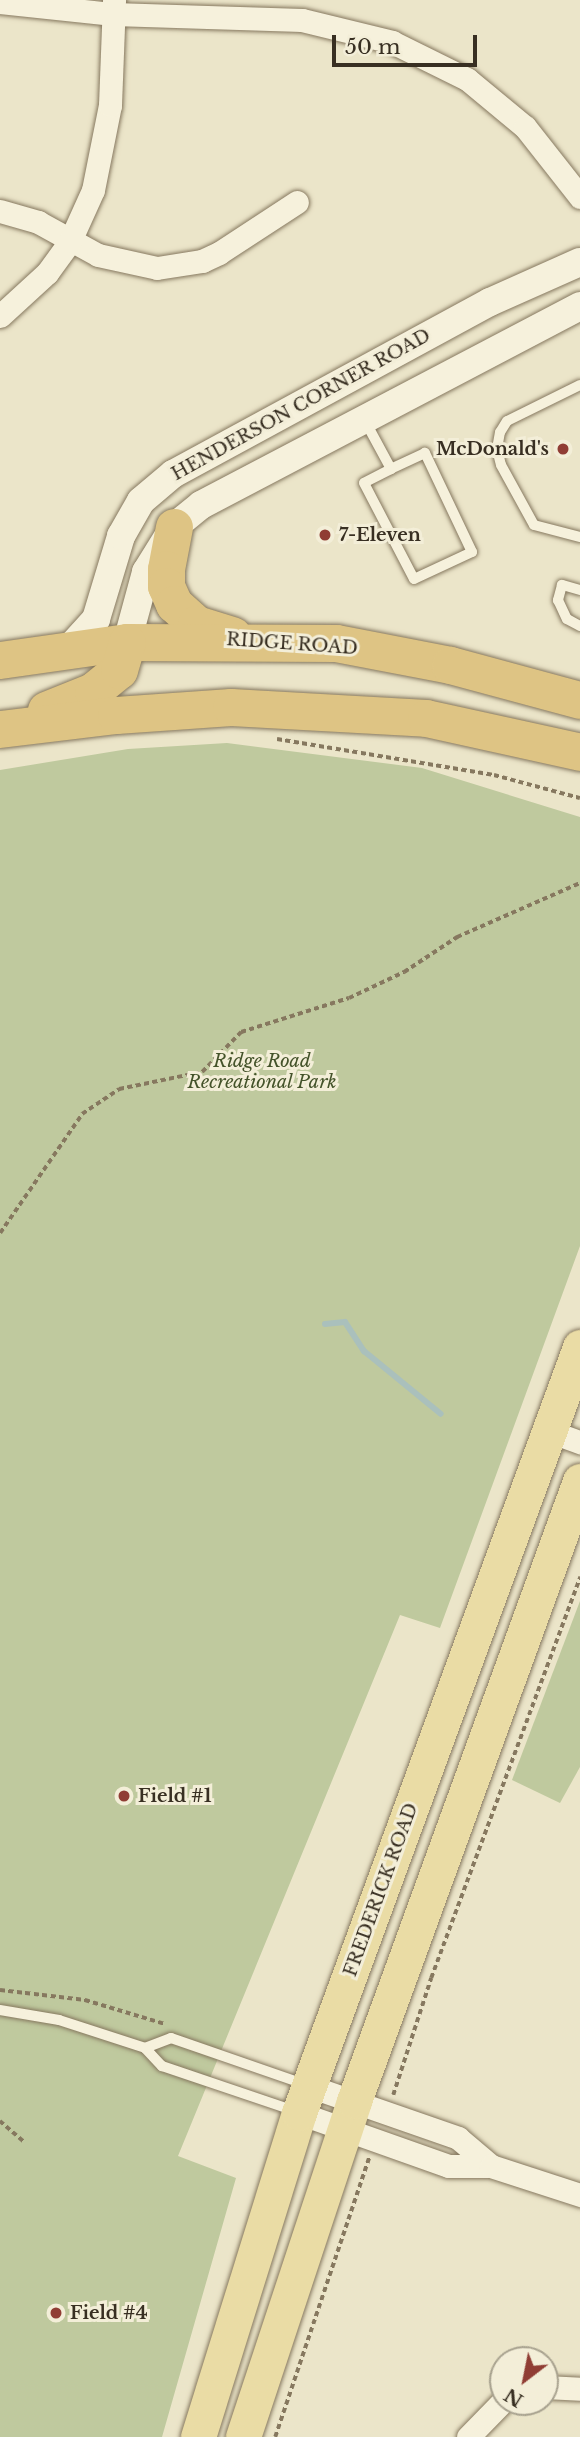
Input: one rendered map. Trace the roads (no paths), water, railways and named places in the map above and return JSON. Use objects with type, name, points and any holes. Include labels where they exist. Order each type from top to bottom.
[{"type":"highway","points":[[174,527],[166,569],[166,586],[174,604],[196,624],[250,640]]},
{"type":"highway","name":"RIDGE ROAD","points":[[0,660],[127,642],[250,640],[337,643],[450,665],[580,700]]},
{"type":"highway","points":[[0,729],[93,691],[119,670],[127,642]]},
{"type":"highway","points":[[0,729],[231,707],[426,718],[580,752]]},
{"type":"highway","points":[[498,733],[580,769]]},
{"type":"main road","name":"FREDERICK ROAD","points":[[198,2437],[304,2099],[565,1436],[580,1347]]},
{"type":"main road","points":[[243,2437],[364,2120],[580,1481]]},
{"type":"street","points":[[0,2],[302,20],[392,42],[467,79],[525,127],[580,197]]},
{"type":"street","points":[[0,316],[47,273],[70,241],[93,190],[103,153],[113,7]]},
{"type":"street","points":[[0,211],[19,214],[70,241],[128,265],[180,266],[219,253],[297,202]]},
{"type":"street","name":"HENDERSON CORNER ROAD","points":[[68,650],[96,619],[121,536],[141,501],[173,474],[490,302],[580,262]]},
{"type":"street","points":[[364,419],[358,410],[368,389],[431,352],[490,302]]},
{"type":"street","points":[[127,642],[146,572],[174,527],[201,505],[580,306]]},
{"type":"street","points":[[304,2099],[364,2120],[449,2165],[491,2166],[580,2195]]},
{"type":"street","points":[[559,2388],[580,2389]]},
{"type":"street","points":[[467,2437],[489,2415]]},
{"type":"lane","points":[[580,385],[507,421],[500,432],[501,465],[528,514],[544,531],[580,537]]},
{"type":"lane","points":[[364,419],[391,469]]},
{"type":"lane","points":[[425,453],[472,552],[414,579],[364,483],[391,469],[425,453]]},
{"type":"lane","points":[[580,590],[562,585],[559,609],[580,626]]},
{"type":"lane","points":[[0,2010],[59,2021],[145,2048],[162,2066],[304,2099]]},
{"type":"lane","points":[[145,2048],[171,2038],[304,2099]]},
{"type":"waterway","points":[[325,1324],[345,1322],[364,1351],[441,1414]]},
{"type":"place","name":"McDonald's","points":[[563,449]]},
{"type":"place","name":"7-Eleven","points":[[325,535]]},
{"type":"place","name":"Field #1","points":[[124,1796]]},
{"type":"place","name":"Field #4","points":[[56,2313]]},
{"type":"park label","name":"Ridge Road Recreational Park","points":[[262,1072]]}]
